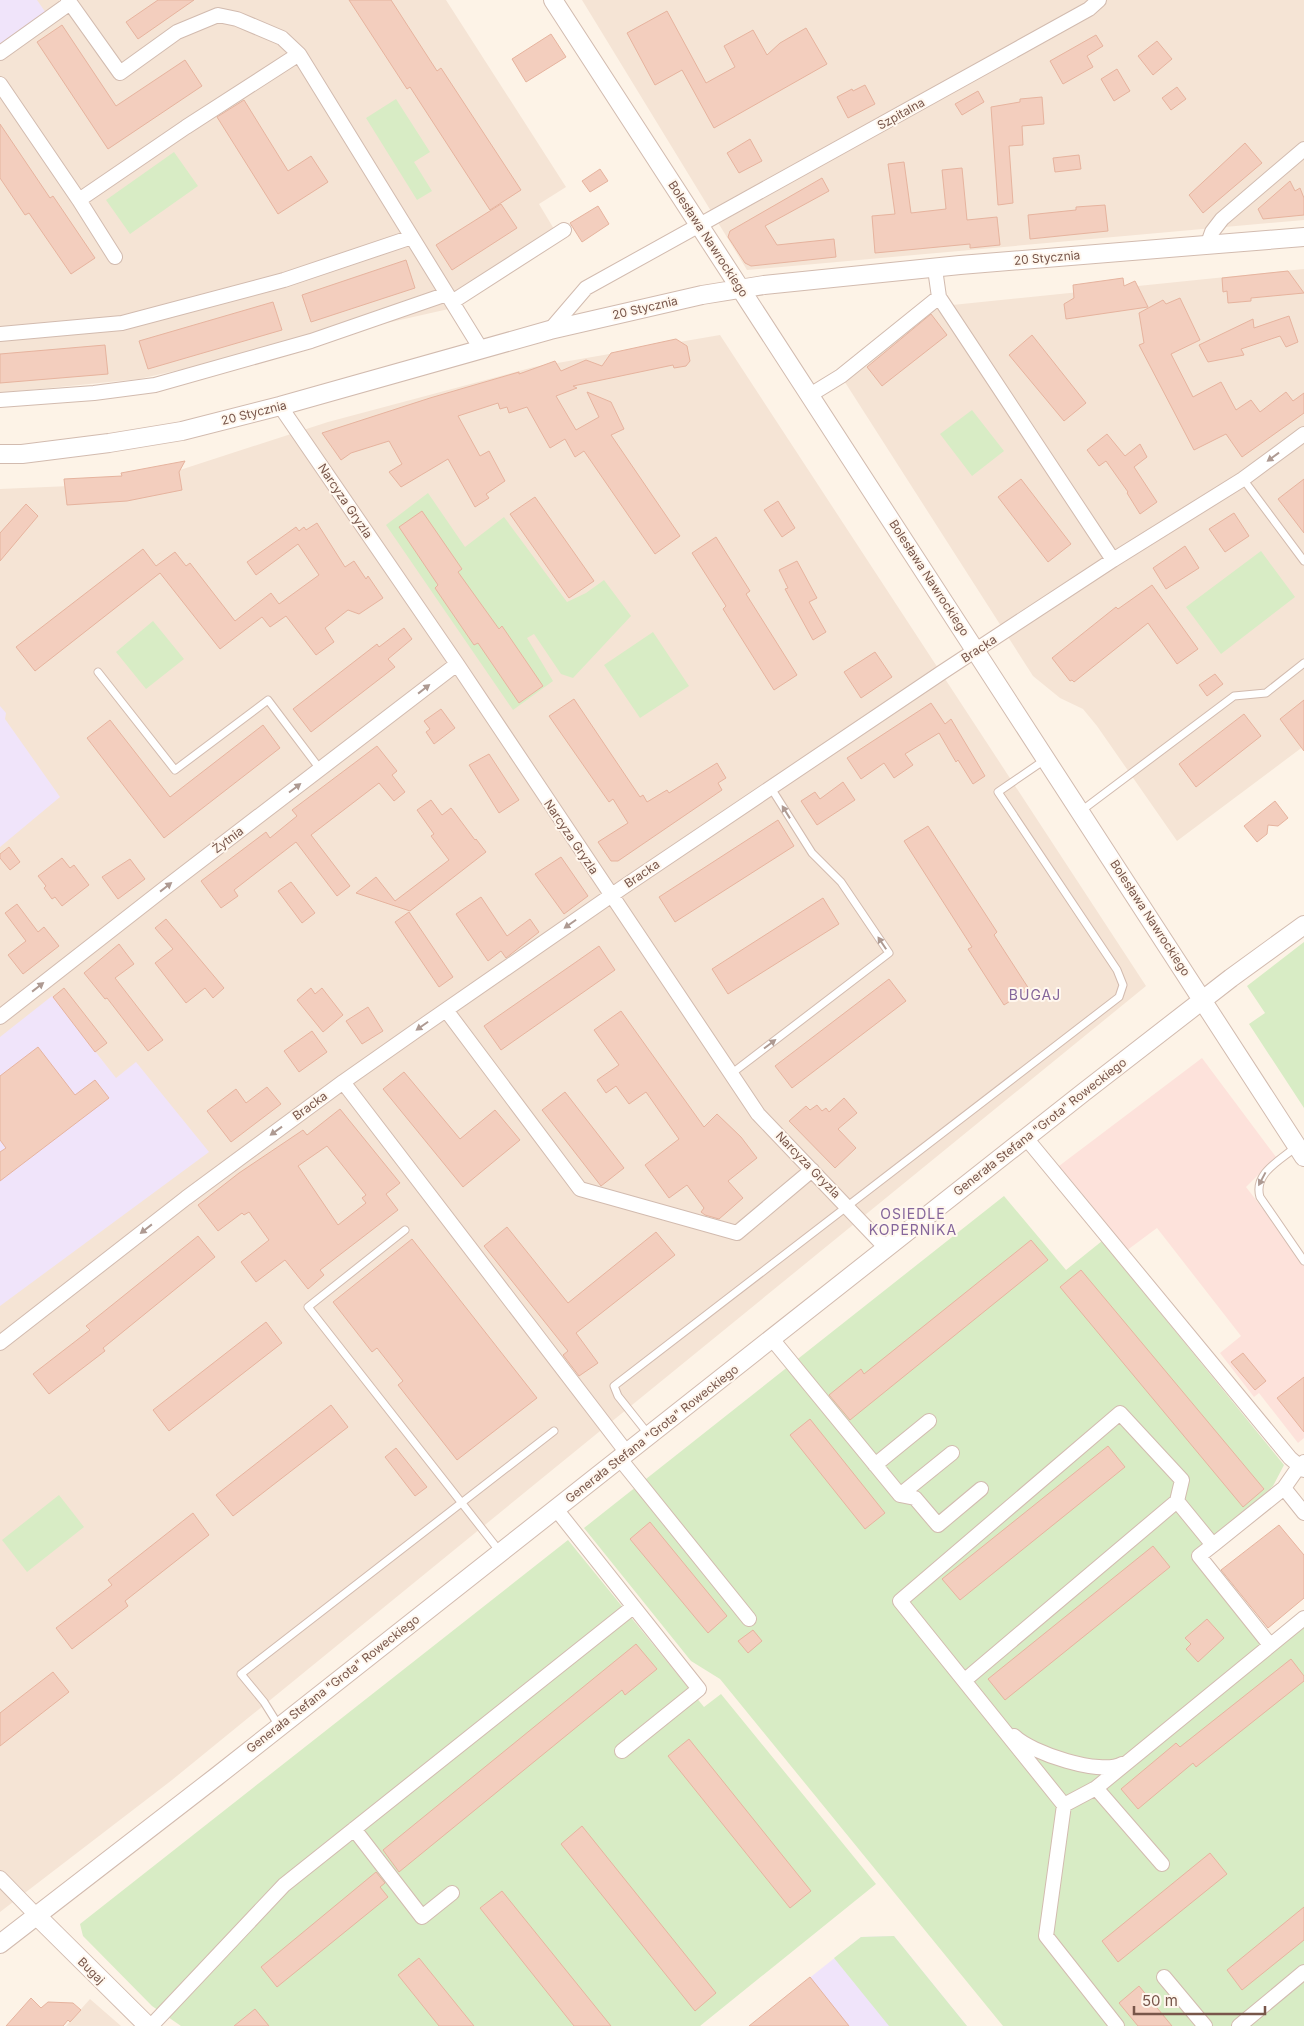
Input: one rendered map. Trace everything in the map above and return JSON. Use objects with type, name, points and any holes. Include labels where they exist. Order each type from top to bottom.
[{"type":"street","name":"Bolesława Nawrockiego","points":[[553,0],[1300,1152]]},
{"type":"street","name":"Szpitalna","points":[[550,330],[586,288],[1081,14],[1100,0]]},
{"type":"street","points":[[0,53],[69,1],[120,73],[177,32],[218,14],[238,19],[282,38],[299,54],[481,349]]},
{"type":"street","points":[[79,200],[186,127],[299,54]]},
{"type":"street","points":[[0,84],[79,200],[115,257]]},
{"type":"street","points":[[1207,246],[1212,232],[1222,219],[1304,149]]},
{"type":"street","points":[[0,400],[94,393],[155,385],[311,341],[450,298],[564,230]]},
{"type":"street","points":[[0,334],[122,323],[284,280],[412,237]]},
{"type":"street","name":"20 Stycznia","points":[[0,454],[22,454],[173,433],[280,406],[550,330],[702,295],[740,289],[936,269],[1304,237]]},
{"type":"street","points":[[936,269],[939,297],[1113,560]]},
{"type":"street","points":[[810,394],[841,376],[939,297]]},
{"type":"street","name":"Narcyza Gryzla","points":[[280,406],[456,664],[758,1114],[886,1249]]},
{"type":"street","name":"Bracka","points":[[0,1343],[186,1198],[343,1082],[446,1010],[610,896],[976,651],[1113,560],[1243,479],[1304,434]]},
{"type":"street","name":"Żytnia","points":[[0,1017],[456,664]]},
{"type":"street","name":"Generała Stefana \"Grota\" Roweckiego","points":[[0,1944],[501,1553],[1026,1138],[1263,954],[1304,925]]},
{"type":"street","points":[[446,1010],[580,1189],[737,1233],[812,1170]]},
{"type":"street","points":[[343,1082],[623,1456],[749,1619]]},
{"type":"street","points":[[1026,1138],[1290,1458],[1303,1466],[1284,1488],[1199,1556],[1270,1644]]},
{"type":"street","points":[[772,1339],[900,1495],[915,1498],[938,1525],[981,1489]]},
{"type":"street","points":[[965,1680],[1177,1501],[1182,1480],[1120,1413],[900,1602],[965,1680],[1064,1806],[1046,1936],[1117,2026]]},
{"type":"street","points":[[875,1465],[929,1421]]},
{"type":"street","points":[[900,1495],[952,1453]]},
{"type":"street","points":[[1284,1488],[1304,1513]]},
{"type":"street","points":[[1177,1501],[1213,1545]]},
{"type":"street","points":[[556,1509],[699,1689],[622,1751]]},
{"type":"street","points":[[149,2026],[284,1885],[633,1607]]},
{"type":"street","points":[[1064,1806],[1096,1788],[1304,1618]]},
{"type":"street","points":[[995,1718],[1018,1740],[1048,1754],[1091,1766],[1117,1767],[1132,1758]]},
{"type":"street","points":[[1096,1788],[1162,1864]]},
{"type":"street","points":[[354,1829],[422,1917],[452,1893]]},
{"type":"street","points":[[0,1878],[36,1915]]},
{"type":"street","name":"Bugaj","points":[[36,1915],[149,2026]]},
{"type":"street","points":[[1239,2026],[1304,1972]]},
{"type":"street","points":[[1164,1977],[1205,2026]]},
{"type":"lane","points":[[1243,479],[1304,561]]},
{"type":"lane","points":[[1080,811],[1234,696],[1266,693],[1304,663]]},
{"type":"lane","points":[[98,672],[175,770],[268,700],[320,769]]},
{"type":"lane","points":[[649,1435],[618,1396],[614,1386],[1119,997],[1123,986],[1117,970],[998,792],[1046,759]]},
{"type":"lane","points":[[731,1074],[889,953],[841,882],[812,853],[771,788]]},
{"type":"lane","points":[[1300,1152],[1265,1172],[1259,1181],[1258,1190],[1260,1197],[1304,1261]]},
{"type":"lane","points":[[405,1230],[308,1307],[501,1553]]},
{"type":"lane","points":[[280,1726],[264,1702],[241,1674],[463,1504],[554,1431]]},
{"type":"shaded area","points":[[0,0],[446,0],[566,187],[539,204],[560,239],[453,308],[139,379],[0,393]]},
{"type":"shaded area","points":[[0,0],[37,0],[46,13],[0,45]]},
{"type":"shaded area","points":[[582,0],[1304,0],[1304,220],[747,270]]},
{"type":"shaded area","points":[[1304,269],[1304,746],[1177,841],[1097,726],[1083,709],[1060,698],[1033,676],[841,376],[923,308]]},
{"type":"shaded area","points":[[720,335],[1146,986],[172,1780],[0,1912],[0,489],[140,483],[328,422],[534,367]]},
{"type":"shaded area","points":[[0,706],[6,713],[5,719],[60,797],[0,847]]},
{"type":"shaded area","points":[[52,996],[116,1078],[136,1062],[209,1152],[0,1306],[0,1037]]},
{"type":"shaded area","points":[[1202,1058],[1276,1157],[1246,1187],[1304,1262],[1304,1438],[1298,1443],[1259,1393],[1254,1397],[1220,1353],[1241,1336],[1157,1228],[1126,1251],[1059,1166]]},
{"type":"shaded area","points":[[894,1936],[967,2026],[749,2026],[861,1937]]},
{"type":"shaded area","points":[[90,1999],[121,2026],[66,2026]]},
{"type":"green space","points":[[396,99],[430,152],[414,162],[432,191],[417,200],[366,118]]},
{"type":"green space","points":[[174,152],[198,186],[130,234],[106,200]]},
{"type":"green space","points":[[972,410],[1004,451],[972,476],[940,434]]},
{"type":"green space","points":[[428,493],[465,547],[504,517],[567,602],[586,593],[604,580],[631,616],[573,678],[561,674],[534,634],[527,638],[553,681],[513,710],[386,525]]},
{"type":"green space","points":[[1261,551],[1295,597],[1221,654],[1186,607]]},
{"type":"green space","points":[[153,621],[184,659],[146,689],[116,652]]},
{"type":"green space","points":[[653,632],[689,686],[640,718],[604,665]]},
{"type":"green space","points":[[1304,942],[1304,1108],[1249,1024],[1265,1013],[1247,986]]},
{"type":"green space","points":[[1004,1196],[1066,1270],[1102,1241],[1284,1465],[1273,1486],[1191,1558],[1269,1652],[1304,1626],[1304,2026],[1003,2026],[720,1679],[691,1661],[584,1528]]},
{"type":"green space","points":[[59,1495],[84,1527],[27,1572],[2,1540]]},
{"type":"green space","points":[[568,1540],[704,1707],[721,1694],[876,1884],[700,2026],[181,2026],[152,2006],[83,1936],[80,1924]]},
{"type":"green space","points":[[894,1936],[967,2026],[889,2026],[834,1958],[861,1937]]},
{"type":"building","points":[[158,0],[194,0],[138,39],[126,22]]},
{"type":"building","points":[[349,0],[391,0],[437,71],[441,68],[521,190],[490,210],[410,87],[407,89]]},
{"type":"building","points":[[667,11],[706,83],[735,67],[724,46],[753,30],[767,55],[780,43],[806,28],[827,64],[714,128],[682,70],[655,85],[627,33]]},
{"type":"building","points":[[62,25],[116,106],[185,60],[202,86],[108,149],[37,42]]},
{"type":"building","points":[[551,34],[566,57],[526,82],[512,59]]},
{"type":"building","points":[[1096,35],[1103,46],[1087,56],[1093,67],[1063,84],[1050,61]]},
{"type":"building","points":[[1157,41],[1172,59],[1153,75],[1138,56]]},
{"type":"building","points":[[1117,69],[1130,91],[1114,101],[1101,79]]},
{"type":"building","points":[[865,85],[875,104],[848,118],[837,97]]},
{"type":"building","points":[[1177,87],[1186,99],[1171,110],[1162,98]]},
{"type":"building","points":[[978,91],[984,102],[962,115],[955,104]]},
{"type":"building","points":[[1042,97],[1044,124],[1022,126],[1023,145],[1009,146],[1013,203],[998,205],[991,107],[1020,102],[1020,99]]},
{"type":"building","points":[[244,100],[288,171],[311,156],[328,182],[278,214],[217,117]]},
{"type":"building","points":[[0,124],[50,198],[53,196],[95,258],[71,274],[29,213],[25,215],[0,178]]},
{"type":"building","points":[[750,139],[762,161],[739,173],[727,153]]},
{"type":"building","points":[[1245,143],[1262,163],[1203,213],[1189,195]]},
{"type":"building","points":[[1079,155],[1081,169],[1055,172],[1053,158]]},
{"type":"building","points":[[904,162],[911,213],[946,209],[942,170],[962,168],[967,220],[997,217],[1000,245],[970,248],[970,244],[875,253],[872,216],[895,214],[888,164]]},
{"type":"building","points":[[600,169],[608,181],[590,192],[582,181]]},
{"type":"building","points":[[822,178],[829,191],[765,226],[777,245],[834,239],[836,257],[751,266],[745,263],[728,237],[730,231]]},
{"type":"building","points":[[1290,181],[1295,191],[1300,188],[1304,198],[1304,215],[1263,219],[1258,209]]},
{"type":"building","points":[[501,204],[517,228],[452,270],[436,245]]},
{"type":"building","points":[[1105,205],[1108,231],[1030,239],[1028,215],[1076,210],[1076,207]]},
{"type":"building","points":[[598,206],[609,224],[582,242],[570,223]]},
{"type":"building","points":[[406,260],[415,288],[311,322],[302,295]]},
{"type":"building","points":[[1288,271],[1304,293],[1251,298],[1251,301],[1228,303],[1227,291],[1223,292],[1222,278]]},
{"type":"building","points":[[1123,278],[1124,286],[1135,281],[1148,307],[1066,319],[1064,304],[1074,298],[1073,285]]},
{"type":"building","points":[[1180,298],[1200,340],[1171,354],[1193,397],[1221,382],[1236,410],[1251,400],[1260,412],[1286,392],[1293,401],[1304,393],[1304,413],[1242,457],[1226,434],[1194,450],[1139,345],[1144,343],[1139,313],[1163,300],[1166,304]]},
{"type":"building","points":[[273,302],[282,330],[148,369],[139,341]]},
{"type":"building","points":[[931,314],[947,335],[882,386],[867,367]]},
{"type":"building","points":[[1289,316],[1298,342],[1286,347],[1280,336],[1241,349],[1244,355],[1208,362],[1199,345],[1253,319],[1254,328]]},
{"type":"building","points":[[1032,335],[1086,403],[1064,421],[1009,355]]},
{"type":"building","points":[[676,339],[687,346],[690,361],[686,366],[674,368],[673,365],[573,386],[577,388],[556,396],[576,430],[599,417],[587,392],[611,402],[624,429],[611,435],[680,536],[655,554],[584,451],[575,457],[565,439],[550,448],[527,407],[509,413],[507,407],[500,409],[498,403],[458,416],[480,456],[489,451],[505,481],[486,494],[489,498],[475,507],[448,459],[401,487],[389,472],[402,464],[389,441],[351,453],[341,460],[322,433],[430,398],[519,372],[519,374],[555,361],[561,371],[586,360],[602,366],[611,353]]},
{"type":"building","points":[[105,345],[108,374],[0,383],[0,354]]},
{"type":"building","points":[[1107,434],[1125,456],[1140,444],[1147,457],[1134,467],[1157,502],[1140,514],[1128,492],[1106,461],[1099,466],[1087,450]]},
{"type":"building","points":[[185,461],[179,472],[182,490],[127,501],[67,505],[64,479],[122,476],[121,473]]},
{"type":"building","points":[[1021,479],[1071,544],[1048,562],[998,497]]},
{"type":"building","points":[[1304,479],[1304,533],[1278,499]]},
{"type":"building","points":[[535,497],[594,581],[569,598],[510,514]]},
{"type":"building","points":[[778,501],[795,528],[782,537],[764,510]]},
{"type":"building","points":[[26,504],[38,516],[0,561],[0,533]]},
{"type":"building","points":[[422,511],[462,569],[458,572],[499,629],[502,626],[543,686],[519,703],[478,643],[474,645],[435,588],[438,585],[399,527]]},
{"type":"building","points":[[1234,513],[1249,536],[1225,552],[1209,529]]},
{"type":"building","points":[[317,523],[345,567],[354,561],[366,579],[368,576],[383,598],[359,614],[348,610],[325,628],[334,642],[316,655],[286,616],[270,627],[262,617],[220,649],[160,573],[35,671],[16,647],[143,549],[156,566],[175,552],[186,566],[190,563],[235,621],[271,593],[279,604],[319,575],[298,544],[256,575],[247,562],[296,527],[299,531],[304,527],[306,530]]},
{"type":"building","points":[[716,537],[750,591],[746,594],[797,675],[774,690],[723,609],[726,606],[692,553]]},
{"type":"building","points":[[1185,546],[1199,568],[1166,589],[1153,568]]},
{"type":"building","points":[[797,561],[817,598],[809,602],[826,632],[813,640],[785,589],[788,588],[779,570]]},
{"type":"building","points":[[1152,585],[1198,649],[1177,664],[1148,623],[1074,682],[1070,681],[1052,658],[1116,607],[1118,609]]},
{"type":"building","points":[[404,628],[412,639],[388,659],[395,667],[311,732],[293,709],[377,644],[379,647]]},
{"type":"building","points":[[875,652],[892,677],[861,698],[844,672]]},
{"type":"building","points":[[1215,674],[1223,684],[1207,696],[1199,685]]},
{"type":"building","points":[[574,699],[640,797],[643,795],[647,802],[667,790],[669,793],[717,763],[726,778],[718,783],[722,790],[618,861],[611,861],[598,842],[628,823],[613,799],[609,802],[549,716]]},
{"type":"building","points":[[1304,700],[1304,751],[1280,719]]},
{"type":"building","points":[[931,703],[945,724],[951,719],[985,776],[973,784],[958,760],[956,762],[939,733],[905,754],[913,765],[894,778],[884,763],[861,779],[847,758]]},
{"type":"building","points":[[441,709],[455,728],[434,744],[426,732],[430,729],[424,721]]},
{"type":"building","points":[[1244,714],[1261,736],[1196,787],[1179,764]]},
{"type":"building","points":[[110,720],[170,797],[263,725],[280,748],[164,838],[87,738]]},
{"type":"building","points":[[377,746],[397,771],[392,775],[405,792],[394,801],[379,783],[311,835],[350,886],[337,896],[296,842],[234,890],[238,896],[221,908],[201,881],[266,832],[270,838],[297,816],[292,810]]},
{"type":"building","points":[[489,754],[519,800],[499,813],[469,765]]},
{"type":"building","points":[[843,782],[855,800],[817,825],[801,801],[815,792],[820,799]]},
{"type":"building","points":[[431,800],[442,815],[451,808],[486,852],[410,911],[356,893],[376,877],[395,901],[449,860],[431,836],[434,834],[417,810]]},
{"type":"building","points":[[1275,801],[1288,818],[1278,826],[1268,825],[1267,834],[1257,842],[1244,826]]},
{"type":"building","points":[[778,820],[794,846],[675,922],[659,897]]},
{"type":"building","points":[[928,826],[997,932],[994,935],[1029,989],[1004,1005],[968,949],[972,947],[904,841]]},
{"type":"building","points":[[9,847],[20,862],[10,870],[0,858],[0,854]]},
{"type":"building","points":[[561,857],[588,896],[564,914],[535,874]]},
{"type":"building","points":[[62,858],[70,868],[74,865],[89,885],[62,906],[55,897],[52,899],[44,888],[46,886],[38,876]]},
{"type":"building","points":[[130,859],[145,879],[118,899],[102,877]]},
{"type":"building","points":[[291,882],[315,913],[302,923],[278,891]]},
{"type":"building","points":[[481,897],[507,936],[530,919],[539,932],[506,958],[501,951],[488,961],[456,914]]},
{"type":"building","points":[[823,898],[839,924],[728,994],[712,969]]},
{"type":"building","points":[[17,904],[38,932],[44,927],[59,946],[23,974],[8,955],[26,941],[5,913]]},
{"type":"building","points":[[409,912],[453,977],[439,987],[395,922]]},
{"type":"building","points":[[166,919],[224,988],[213,998],[205,988],[186,1003],[155,963],[173,949],[155,928]]},
{"type":"building","points":[[119,944],[134,964],[115,978],[163,1040],[148,1051],[107,998],[105,999],[84,973]]},
{"type":"building","points":[[599,946],[615,970],[501,1050],[484,1026]]},
{"type":"building","points":[[889,979],[906,1001],[792,1088],[775,1066]]},
{"type":"building","points":[[64,988],[107,1043],[95,1052],[53,997]]},
{"type":"building","points":[[311,988],[315,994],[322,988],[343,1015],[323,1032],[297,1000]]},
{"type":"building","points":[[368,1007],[383,1031],[362,1044],[346,1021]]},
{"type":"building","points":[[621,1011],[704,1127],[717,1114],[741,1137],[757,1158],[728,1181],[743,1198],[719,1219],[701,1212],[704,1208],[687,1185],[669,1198],[645,1165],[679,1139],[646,1092],[629,1104],[616,1086],[606,1093],[597,1080],[619,1065],[594,1030]]},
{"type":"building","points":[[312,1031],[327,1052],[299,1072],[284,1051]]},
{"type":"building","points":[[38,1047],[75,1095],[95,1080],[109,1098],[0,1181],[0,1152],[6,1148],[0,1140],[0,1076]]},
{"type":"building","points":[[404,1072],[460,1139],[495,1110],[520,1140],[463,1187],[383,1089]]},
{"type":"building","points":[[267,1087],[281,1104],[231,1142],[207,1111],[236,1089],[246,1103]]},
{"type":"building","points":[[565,1092],[624,1168],[601,1186],[542,1110]]},
{"type":"building","points":[[844,1098],[857,1113],[838,1129],[856,1148],[835,1168],[789,1121],[806,1106],[810,1110],[817,1105],[822,1111],[826,1108],[829,1112]]},
{"type":"building","points":[[340,1109],[400,1183],[386,1194],[398,1210],[320,1270],[324,1275],[308,1289],[285,1260],[256,1282],[241,1262],[269,1240],[249,1212],[244,1215],[242,1213],[218,1231],[198,1205],[239,1173],[303,1130],[307,1135]],"holes":[[[327,1146],[366,1195],[362,1198],[366,1203],[338,1225],[298,1166]]]},
{"type":"building","points":[[507,1227],[568,1303],[656,1232],[675,1255],[576,1333],[598,1363],[579,1376],[563,1355],[568,1351],[484,1246]]},
{"type":"building","points":[[198,1236],[215,1257],[103,1348],[105,1351],[49,1394],[33,1374],[90,1330],[86,1326]]},
{"type":"building","points":[[412,1239],[537,1398],[457,1460],[398,1385],[403,1381],[377,1348],[372,1352],[333,1302]]},
{"type":"building","points":[[1031,1240],[1048,1260],[850,1420],[829,1395],[861,1369],[864,1374]]},
{"type":"building","points":[[1081,1270],[1264,1489],[1243,1507],[1060,1287]]},
{"type":"building","points":[[266,1322],[282,1343],[169,1431],[153,1410]]},
{"type":"building","points":[[1243,1353],[1266,1381],[1255,1390],[1231,1362]]},
{"type":"building","points":[[1304,1377],[1304,1432],[1277,1398]]},
{"type":"building","points":[[331,1405],[348,1427],[233,1516],[216,1495]]},
{"type":"building","points":[[810,1419],[885,1513],[865,1529],[790,1435]]},
{"type":"building","points":[[1108,1446],[1125,1467],[960,1600],[942,1579]]},
{"type":"building","points":[[396,1448],[427,1487],[415,1496],[385,1457]]},
{"type":"building","points":[[193,1513],[209,1535],[125,1601],[128,1606],[72,1649],[56,1628],[112,1585],[108,1580]]},
{"type":"building","points":[[650,1522],[727,1616],[708,1633],[630,1539]]},
{"type":"building","points":[[1279,1525],[1304,1555],[1304,1598],[1268,1628],[1221,1570]]},
{"type":"building","points":[[1153,1546],[1170,1567],[1005,1700],[988,1679]]},
{"type":"building","points":[[1207,1619],[1224,1638],[1198,1662],[1186,1649],[1191,1644],[1185,1638]]},
{"type":"building","points":[[753,1630],[762,1641],[748,1653],[738,1641]]},
{"type":"building","points":[[636,1644],[657,1669],[625,1695],[622,1690],[399,1872],[383,1850]]},
{"type":"building","points":[[1291,1659],[1304,1676],[1304,1681],[1196,1767],[1193,1763],[1138,1809],[1121,1789],[1176,1743],[1180,1747]]},
{"type":"building","points":[[53,1672],[69,1692],[0,1746],[0,1713]]},
{"type":"building","points":[[689,1739],[811,1891],[790,1908],[668,1756]]},
{"type":"building","points":[[582,1826],[716,1993],[695,2011],[561,1844]]},
{"type":"building","points":[[1210,1853],[1227,1874],[1118,1962],[1102,1941]]},
{"type":"building","points":[[376,1872],[385,1883],[380,1887],[388,1897],[277,1987],[261,1967]]},
{"type":"building","points":[[502,1891],[611,2026],[574,2026],[480,1908]]},
{"type":"building","points":[[1304,1907],[1304,1940],[1242,1990],[1227,1970]]},
{"type":"building","points":[[419,1958],[474,2026],[439,2026],[398,1975]]},
{"type":"building","points":[[810,1977],[849,2026],[749,2026]]},
{"type":"building","points":[[1139,1986],[1172,2026],[1138,2026],[1119,2003]]},
{"type":"building","points":[[31,1998],[41,2008],[48,2002],[73,2003],[81,2010],[70,2022],[68,2020],[63,2026],[6,2026]]},
{"type":"building","points":[[255,2009],[269,2026],[234,2026]]},
{"type":"district","name":"BUGAJ","points":[[1035,995]]},
{"type":"district","name":"OSIEDLE KOPERNIKA","points":[[913,1222]]}]
